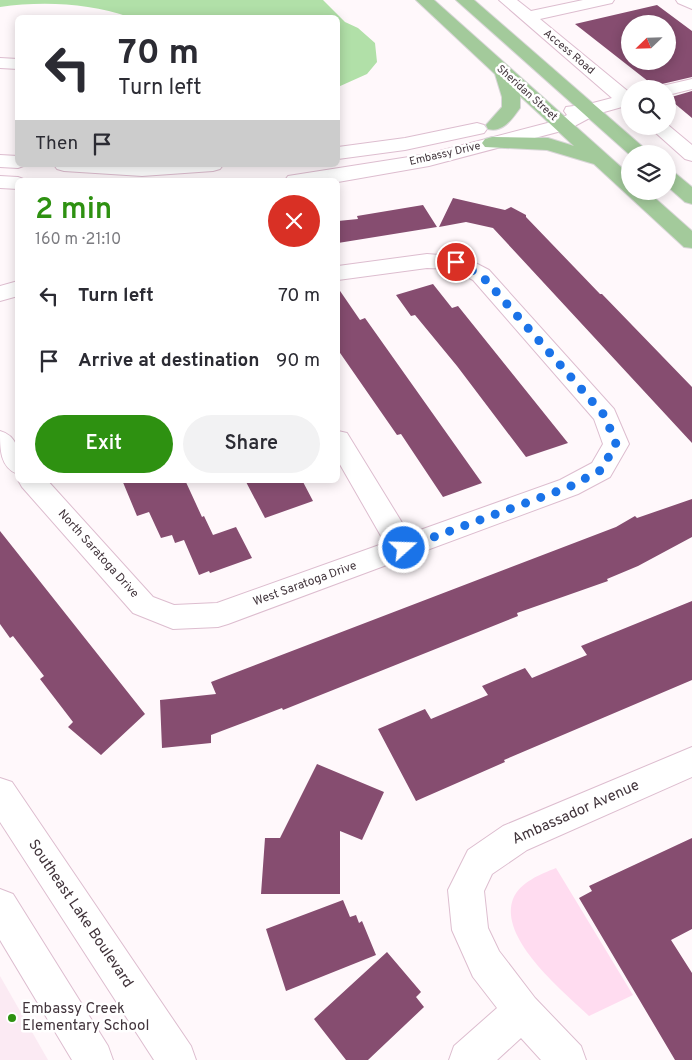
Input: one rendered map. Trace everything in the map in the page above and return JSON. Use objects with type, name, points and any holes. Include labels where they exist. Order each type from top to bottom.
[{"type":"main road","name":"Sheridan Street","points":[[424,0],[621,178]]},
{"type":"main road","points":[[464,0],[631,145]]},
{"type":"main road","points":[[504,73],[511,97],[511,108],[494,134],[548,144],[601,160]]},
{"type":"main road","points":[[676,184],[692,198]]},
{"type":"main road","points":[[646,200],[692,242]]},
{"type":"street","name":"Access Road","points":[[507,0],[621,94]]},
{"type":"street","points":[[528,17],[606,0]]},
{"type":"street","points":[[684,0],[692,4]]},
{"type":"street","points":[[0,63],[15,64]]},
{"type":"street","points":[[676,88],[692,84]]},
{"type":"street","name":"Embassy Drive","points":[[340,153],[494,134],[621,103]]},
{"type":"street","name":"Embassy Drive","points":[[315,178],[429,160],[494,134]]},
{"type":"street","points":[[668,135],[692,155]]},
{"type":"street","points":[[0,161],[15,162]]},
{"type":"street","points":[[122,167],[142,170],[185,167]]},
{"type":"street","points":[[0,182],[15,183]]},
{"type":"street","name":"West Saratoga Drive","points":[[173,617],[218,615],[569,487],[601,470],[616,444],[605,416],[481,275],[456,262],[427,261],[340,273]]},
{"type":"street","points":[[0,294],[15,289]]},
{"type":"street","points":[[0,440],[15,461]]},
{"type":"street","points":[[340,443],[404,548]]},
{"type":"street","name":"North Saratoga Drive","points":[[34,483],[143,605],[173,617]]},
{"type":"street","name":"Ambassador Avenue","points":[[559,1057],[486,964],[470,930],[466,890],[480,862],[516,838],[692,762]]},
{"type":"street","name":"Southeast Lake Boulevard","points":[[0,793],[177,1060]]},
{"type":"street","points":[[0,907],[94,1060]]},
{"type":"street","points":[[468,1060],[522,1011]]},
{"type":"shaded area","points":[[0,0],[323,0],[338,15],[123,15],[65,4],[32,4],[0,7]]},
{"type":"shaded area","points":[[340,17],[345,22],[358,28],[375,43],[377,62],[367,74],[340,86]]},
{"type":"shaded area","points":[[556,868],[633,995],[589,1016],[536,964],[515,931],[511,915],[513,899],[516,893],[532,879]]},
{"type":"shaded area","name":"Embassy Creek Elementary School","points":[[0,976],[48,1060],[0,1060]]},
{"type":"building","points":[[657,5],[670,15],[621,15],[621,60],[575,24]]},
{"type":"building","points":[[676,19],[692,31],[692,77],[676,81],[647,80],[634,70],[676,70]]},
{"type":"building","points":[[692,91],[692,118],[676,105],[676,96]]},
{"type":"building","points":[[453,198],[505,210],[511,207],[526,215],[600,294],[692,387],[692,443],[493,228],[466,222],[439,227]]},
{"type":"building","points":[[423,205],[437,227],[340,243],[340,221],[358,219],[357,216]]},
{"type":"building","points":[[433,284],[452,308],[458,306],[568,443],[526,457],[457,366],[415,315],[411,316],[396,295]]},
{"type":"building","points":[[340,291],[360,320],[365,318],[482,483],[443,497],[401,434],[397,435],[340,353]]},
{"type":"building","points":[[123,483],[186,483],[202,517],[204,516],[213,535],[236,527],[252,558],[199,575],[184,540],[175,543],[172,535],[161,538],[149,512],[137,516]]},
{"type":"building","points":[[247,483],[304,483],[313,501],[265,518]]},
{"type":"building","points":[[692,499],[692,537],[638,566],[607,579],[608,581],[517,613],[518,616],[283,710],[282,708],[211,735],[211,743],[162,748],[160,700],[216,694],[211,682],[616,527],[635,516],[637,518]]},
{"type":"building","points":[[0,531],[145,714],[101,755],[68,727],[73,722],[40,679],[44,676],[13,636],[10,638],[0,624]]},
{"type":"building","points":[[692,601],[692,680],[504,760],[505,762],[416,801],[378,729],[425,709],[431,719],[488,695],[482,686],[525,668],[532,678],[587,655],[581,646]]},
{"type":"building","points":[[317,764],[384,792],[362,840],[340,831],[340,894],[261,894],[265,838],[280,838]]},
{"type":"building","points":[[692,838],[692,929],[671,940],[692,973],[692,1060],[675,1060],[579,898],[592,891],[589,886]]},
{"type":"building","points":[[343,900],[350,917],[356,915],[359,923],[362,921],[376,955],[286,991],[266,929]]},
{"type":"building","points":[[387,952],[421,992],[416,997],[424,1007],[368,1060],[346,1060],[314,1019]]},
{"type":"place","name":"Embassy Creek Elementary School","points":[[12,1018]]},
{"type":"route","points":[[404,548],[569,487],[601,470],[616,444],[605,416],[492,287],[481,275],[456,262]]}]
